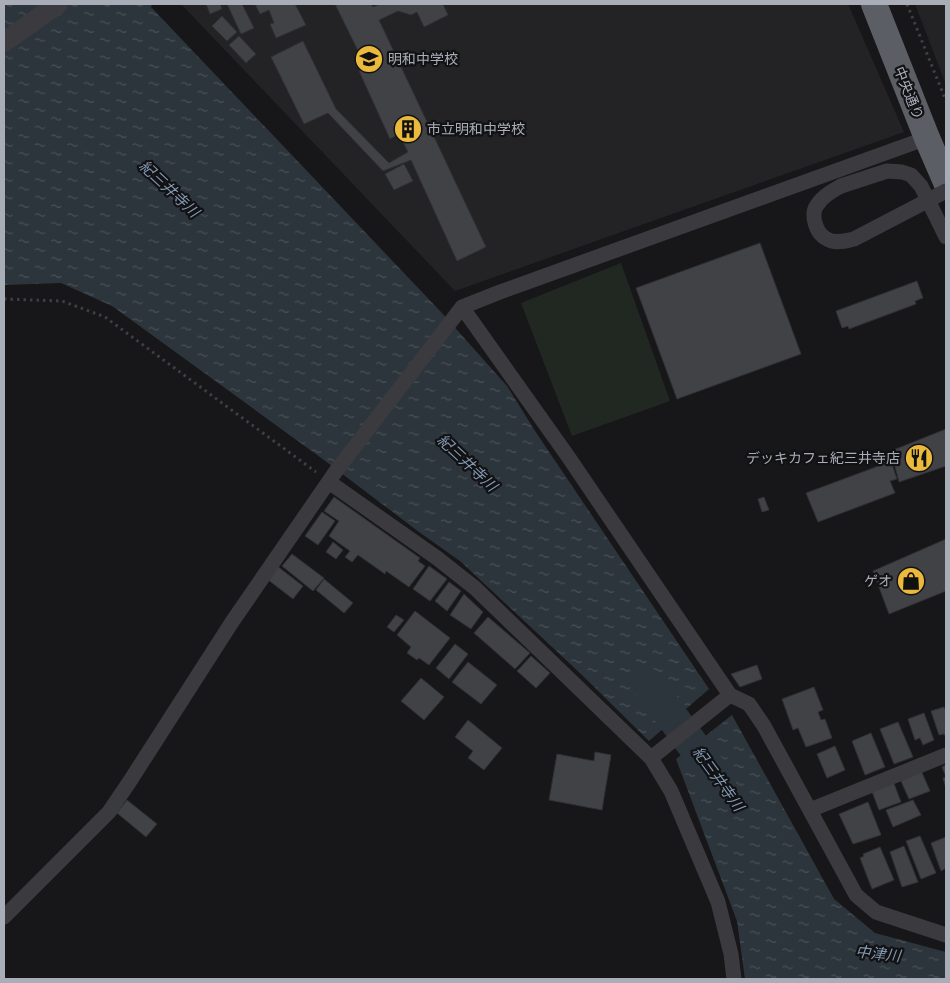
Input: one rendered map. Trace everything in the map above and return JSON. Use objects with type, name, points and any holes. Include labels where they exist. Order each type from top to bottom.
[{"type":"highway","name":"中央通り","points":[[874,4],[946,182]]},
{"type":"street","points":[[4,42],[58,4]]},
{"type":"street","points":[[4,917],[109,812],[232,622],[333,476],[459,313],[500,292],[927,138]]},
{"type":"street","points":[[946,191],[854,239],[840,242],[827,240],[820,234],[813,214],[816,206],[825,196],[841,186],[887,171],[902,172],[911,175],[920,186],[946,237]]},
{"type":"street","points":[[459,313],[567,455],[726,698],[749,704],[764,726],[856,895],[876,912],[946,934]]},
{"type":"street","points":[[333,476],[474,588],[656,755],[718,902],[731,954],[734,979]]},
{"type":"street","points":[[656,755],[726,698]]},
{"type":"street","points":[[810,810],[946,755]]},
{"type":"path","points":[[907,4],[946,101]]},
{"type":"path","points":[[4,299],[62,301],[105,316],[333,476]]},
{"type":"shaded area","points":[[181,4],[848,4],[904,132],[455,291]]},
{"type":"shaded area","points":[[915,4],[946,4],[946,85]]},
{"type":"shaded area","points":[[621,263],[670,401],[572,436],[521,303]]},
{"type":"water","points":[[4,4],[152,4],[151,7],[441,312],[507,386],[535,431],[709,689],[649,741],[582,675],[460,561],[112,306],[61,283],[4,285]]},
{"type":"water","name":"中津川","points":[[732,715],[834,899],[875,933],[946,952],[946,979],[745,979],[737,921],[676,759]]},
{"type":"building","points":[[206,4],[220,4],[222,9],[210,14]]},
{"type":"building","points":[[227,4],[242,4],[254,28],[241,34]]},
{"type":"building","points":[[255,4],[295,4],[306,25],[276,38],[270,24],[274,23],[269,10],[260,14]]},
{"type":"building","name":"市立明和中学校","points":[[335,4],[371,4],[373,7],[380,4],[443,4],[448,15],[424,27],[417,12],[411,15],[398,11],[379,20],[486,247],[457,261],[411,160],[383,171],[328,113],[304,124],[271,57],[303,41],[336,109],[389,163],[408,152],[399,134],[390,139],[359,71],[366,67]]},
{"type":"building","points":[[222,16],[237,32],[227,41],[212,26]]},
{"type":"building","points":[[239,36],[256,54],[246,63],[229,45]]},
{"type":"building","points":[[404,164],[413,181],[394,190],[385,174]]},
{"type":"building","points":[[760,243],[801,354],[677,399],[636,288]]},
{"type":"building","points":[[917,281],[923,298],[915,301],[916,304],[849,329],[848,326],[842,328],[836,311]]},
{"type":"building","name":"デッキカフェ紀三井寺店","points":[[946,429],[946,466],[899,482],[891,451]]},
{"type":"building","points":[[888,453],[897,479],[890,481],[895,493],[818,522],[806,493],[884,464],[881,456]]},
{"type":"building","points":[[334,497],[420,558],[418,561],[425,566],[409,587],[386,571],[385,574],[358,555],[352,562],[345,557],[350,551],[329,536],[339,521],[324,511]]},
{"type":"building","points":[[764,497],[769,510],[762,512],[758,499]]},
{"type":"building","points":[[322,512],[335,521],[318,545],[305,536]]},
{"type":"building","name":"ゲオ","points":[[946,539],[946,591],[889,614],[873,571]]},
{"type":"building","points":[[333,542],[343,550],[336,559],[326,552]]},
{"type":"building","points":[[292,554],[324,578],[313,591],[282,566]]},
{"type":"building","points":[[277,566],[303,586],[293,599],[267,579]]},
{"type":"building","points":[[429,566],[447,579],[430,601],[413,589]]},
{"type":"building","points":[[324,579],[353,603],[344,613],[316,590]]},
{"type":"building","points":[[449,582],[461,591],[447,611],[435,601]]},
{"type":"building","points":[[464,594],[483,612],[471,629],[450,615]]},
{"type":"building","points":[[415,611],[450,638],[429,665],[407,653],[411,647],[397,635]]},
{"type":"building","points":[[396,615],[404,620],[394,632],[387,627]]},
{"type":"building","points":[[488,617],[530,653],[515,669],[474,633]]},
{"type":"building","points":[[455,644],[468,654],[449,679],[436,668]]},
{"type":"building","points":[[531,656],[550,673],[536,688],[517,671]]},
{"type":"building","points":[[468,662],[497,685],[481,704],[452,682]]},
{"type":"building","points":[[757,665],[762,679],[740,687],[731,674]]},
{"type":"building","points":[[421,678],[444,697],[424,720],[401,701]]},
{"type":"building","points":[[814,687],[823,710],[818,712],[821,720],[825,719],[832,738],[806,747],[798,728],[793,730],[782,699]]},
{"type":"building","points":[[944,707],[946,711],[946,737],[944,734],[939,735],[931,711]]},
{"type":"building","points":[[924,713],[934,740],[923,745],[920,738],[915,740],[908,719]]},
{"type":"building","points":[[468,720],[502,748],[484,770],[468,758],[473,751],[455,737]]},
{"type":"building","points":[[898,722],[913,757],[894,764],[880,729]]},
{"type":"building","points":[[871,733],[885,767],[865,775],[852,741]]},
{"type":"building","points":[[835,746],[845,770],[827,778],[817,754]]},
{"type":"building","points":[[595,752],[611,755],[602,810],[549,800],[557,754],[594,761]]},
{"type":"building","points":[[946,765],[946,777],[942,767]]},
{"type":"building","points":[[920,768],[930,791],[909,799],[900,779]]},
{"type":"building","points":[[946,777],[946,788],[943,778]]},
{"type":"building","points":[[893,781],[901,802],[879,810],[871,789]]},
{"type":"building","points":[[127,800],[157,824],[146,837],[117,813]]},
{"type":"building","points":[[913,800],[921,815],[893,827],[886,810]]},
{"type":"building","points":[[868,802],[881,835],[853,844],[839,814]]},
{"type":"building","points":[[920,836],[936,873],[921,879],[906,841]]},
{"type":"building","points":[[946,837],[946,868],[941,871],[931,843]]},
{"type":"building","points":[[904,846],[918,882],[902,887],[890,852]]},
{"type":"building","points":[[880,847],[894,880],[872,889],[860,858],[864,856],[863,854]]},
{"type":"waterway","name":"紀三井寺川","points":[[648,684],[720,782]]},
{"type":"place","name":"明和中学校","points":[[369,59]]},
{"type":"place","name":"市立明和中学校","points":[[408,129]]},
{"type":"place","name":"デッキカフェ紀三井寺店","points":[[919,458]]},
{"type":"place","name":"ゲオ","points":[[911,581]]}]
